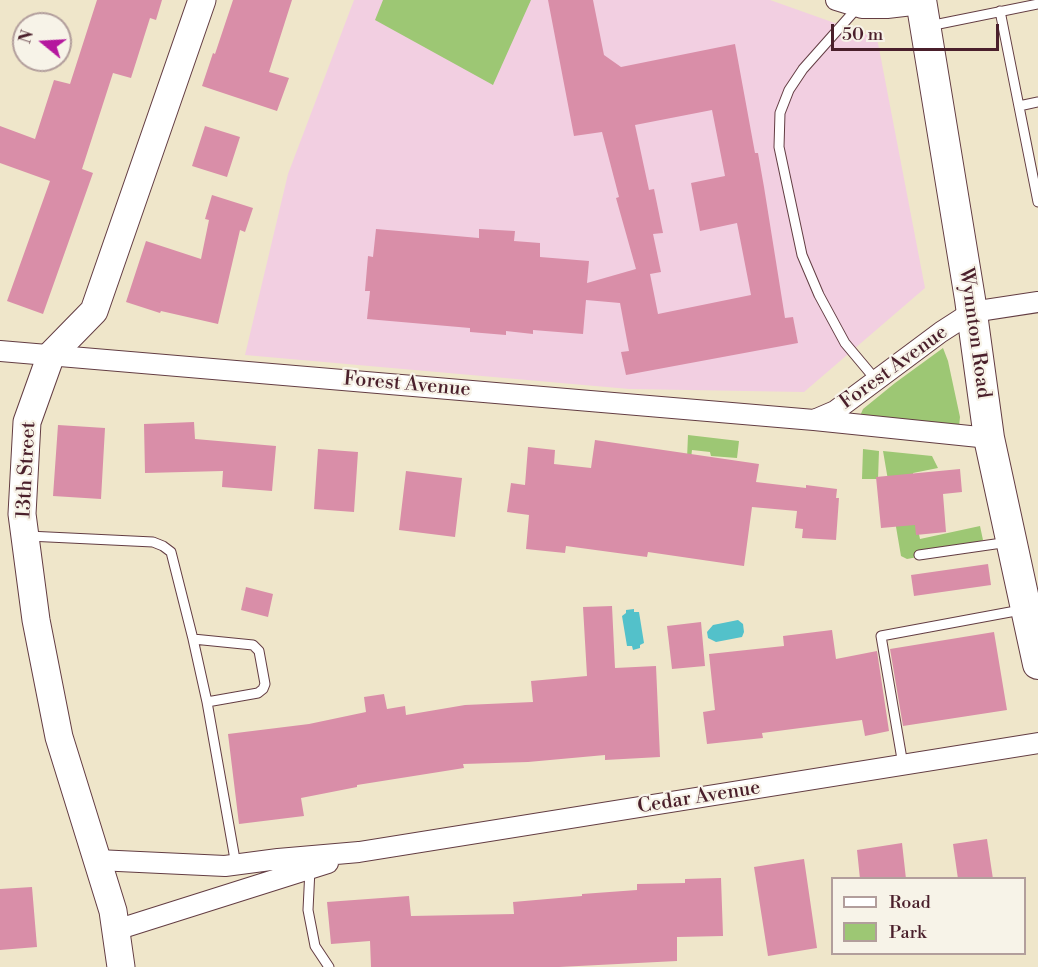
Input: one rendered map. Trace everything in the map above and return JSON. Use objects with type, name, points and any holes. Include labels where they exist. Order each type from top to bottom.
[{"type":"main road","name":"13th Street","points":[[121,967],[113,911],[59,737],[36,620],[22,514],[27,422],[51,355],[94,311],[202,0]]},
{"type":"main road","name":"Wynnton Road","points":[[922,10],[972,312],[989,438],[1038,664]]},
{"type":"street","points":[[836,0],[858,7],[922,10]]},
{"type":"street","points":[[972,312],[1038,302]]},
{"type":"street","name":"Forest Avenue","points":[[814,420],[835,411],[941,332],[972,312]]},
{"type":"street","name":"Forest Avenue","points":[[0,351],[814,420],[989,438]]},
{"type":"street","name":"Cedar Avenue","points":[[359,852],[1038,743]]},
{"type":"street","points":[[97,860],[225,866],[359,852]]},
{"type":"street","points":[[116,930],[359,852]]},
{"type":"lane","points":[[922,10],[1000,11],[1038,4]]},
{"type":"lane","points":[[858,7],[803,69],[789,90],[780,113],[779,147],[802,255],[819,295],[845,343],[876,380]]},
{"type":"lane","points":[[1000,11],[1038,202]]},
{"type":"lane","points":[[1019,106],[1038,102]]},
{"type":"lane","points":[[25,536],[153,542],[164,546],[171,552],[207,702],[236,865]]},
{"type":"lane","points":[[919,555],[1011,541]]},
{"type":"lane","points":[[903,765],[882,636],[1026,609]]},
{"type":"lane","points":[[192,639],[254,645],[259,651],[265,684],[263,689],[258,693],[207,702]]},
{"type":"lane","points":[[310,869],[308,910],[315,946],[329,967]]},
{"type":"shaded area","points":[[354,0],[770,0],[877,38],[925,288],[804,392],[629,389],[245,355],[288,174]]},
{"type":"green space","points":[[383,0],[531,0],[493,85],[375,20]]},
{"type":"green space","points":[[943,348],[960,417],[959,427],[860,416],[863,409]]},
{"type":"green space","points":[[688,435],[739,441],[737,458],[711,456],[710,452],[692,450],[685,506]]},
{"type":"green space","points":[[863,449],[879,451],[878,479],[862,479]]},
{"type":"green space","points":[[883,451],[932,456],[938,468],[913,473],[917,496],[911,498],[920,539],[980,526],[983,540],[966,548],[907,559],[901,556]]},
{"type":"water","points":[[634,609],[634,612],[639,612],[644,643],[640,645],[640,648],[633,650],[632,646],[627,646],[622,616],[626,610]]},
{"type":"water","points":[[738,620],[743,624],[742,637],[716,642],[708,638],[707,632],[713,625]]},
{"type":"building","points":[[97,0],[162,0],[156,20],[150,18],[131,78],[113,73],[82,169],[93,173],[43,314],[7,301],[50,181],[0,163],[0,126],[35,139],[54,80],[70,84]]},
{"type":"building","points":[[233,0],[292,0],[269,72],[289,78],[277,111],[202,86]]},
{"type":"building","points":[[548,0],[593,0],[604,55],[621,67],[735,44],[755,153],[758,153],[785,318],[793,317],[798,343],[626,375],[621,352],[629,351],[620,303],[586,300],[583,334],[533,330],[533,334],[506,331],[506,335],[470,332],[470,328],[367,319],[370,291],[365,291],[368,256],[373,257],[376,229],[479,238],[479,229],[515,231],[514,241],[540,243],[540,257],[589,261],[587,283],[636,269],[616,198],[619,197],[602,132],[574,136]],"holes":[[[712,110],[725,176],[691,183],[700,231],[737,223],[751,295],[658,314],[650,274],[661,272],[653,234],[663,233],[654,189],[649,190],[635,125]]]},
{"type":"building","points":[[205,126],[240,137],[227,177],[192,166]]},
{"type":"building","points":[[212,195],[253,208],[245,232],[240,230],[218,324],[161,311],[160,313],[126,302],[146,241],[201,259],[209,220],[205,219]]},
{"type":"building","points":[[194,422],[195,439],[276,446],[272,491],[222,487],[223,471],[145,473],[144,424]]},
{"type":"building","points":[[58,425],[105,428],[101,499],[53,496]]},
{"type":"building","points":[[595,440],[759,464],[756,482],[837,489],[836,498],[839,498],[836,540],[802,538],[803,529],[795,528],[797,511],[752,507],[744,566],[648,552],[647,557],[566,546],[565,553],[526,549],[529,515],[507,512],[511,483],[525,485],[528,447],[555,450],[554,464],[591,468]]},
{"type":"building","points":[[318,449],[358,452],[354,512],[314,509]]},
{"type":"building","points":[[960,469],[962,492],[943,494],[946,532],[916,535],[915,525],[881,528],[876,477]]},
{"type":"building","points":[[406,471],[462,478],[455,537],[399,530]]},
{"type":"building","points":[[988,564],[991,585],[914,596],[911,575]]},
{"type":"building","points":[[246,587],[273,594],[268,617],[241,610]]},
{"type":"building","points":[[612,606],[615,668],[656,666],[660,757],[605,760],[605,755],[528,762],[463,764],[464,768],[357,785],[357,787],[301,798],[304,816],[239,824],[228,734],[309,724],[366,712],[364,697],[384,694],[387,709],[405,706],[406,715],[465,705],[533,702],[531,681],[587,676],[583,607]]},
{"type":"building","points":[[701,622],[705,666],[672,669],[667,626]]},
{"type":"building","points":[[832,630],[836,659],[877,651],[889,731],[865,736],[862,720],[762,733],[763,738],[707,744],[703,712],[715,710],[709,654],[784,646],[783,636]]},
{"type":"building","points":[[994,632],[1007,710],[903,726],[890,649]]},
{"type":"building","points":[[987,839],[993,877],[958,877],[953,844]]},
{"type":"building","points":[[902,843],[906,877],[860,877],[857,850]]},
{"type":"building","points":[[804,859],[817,948],[768,956],[754,867]]},
{"type":"building","points":[[721,878],[723,936],[677,937],[677,961],[559,967],[371,967],[370,941],[331,944],[327,902],[409,896],[411,916],[514,914],[513,902],[637,890],[637,884],[685,883],[685,879]]},
{"type":"building","points":[[32,887],[37,947],[0,950],[0,889]]}]
